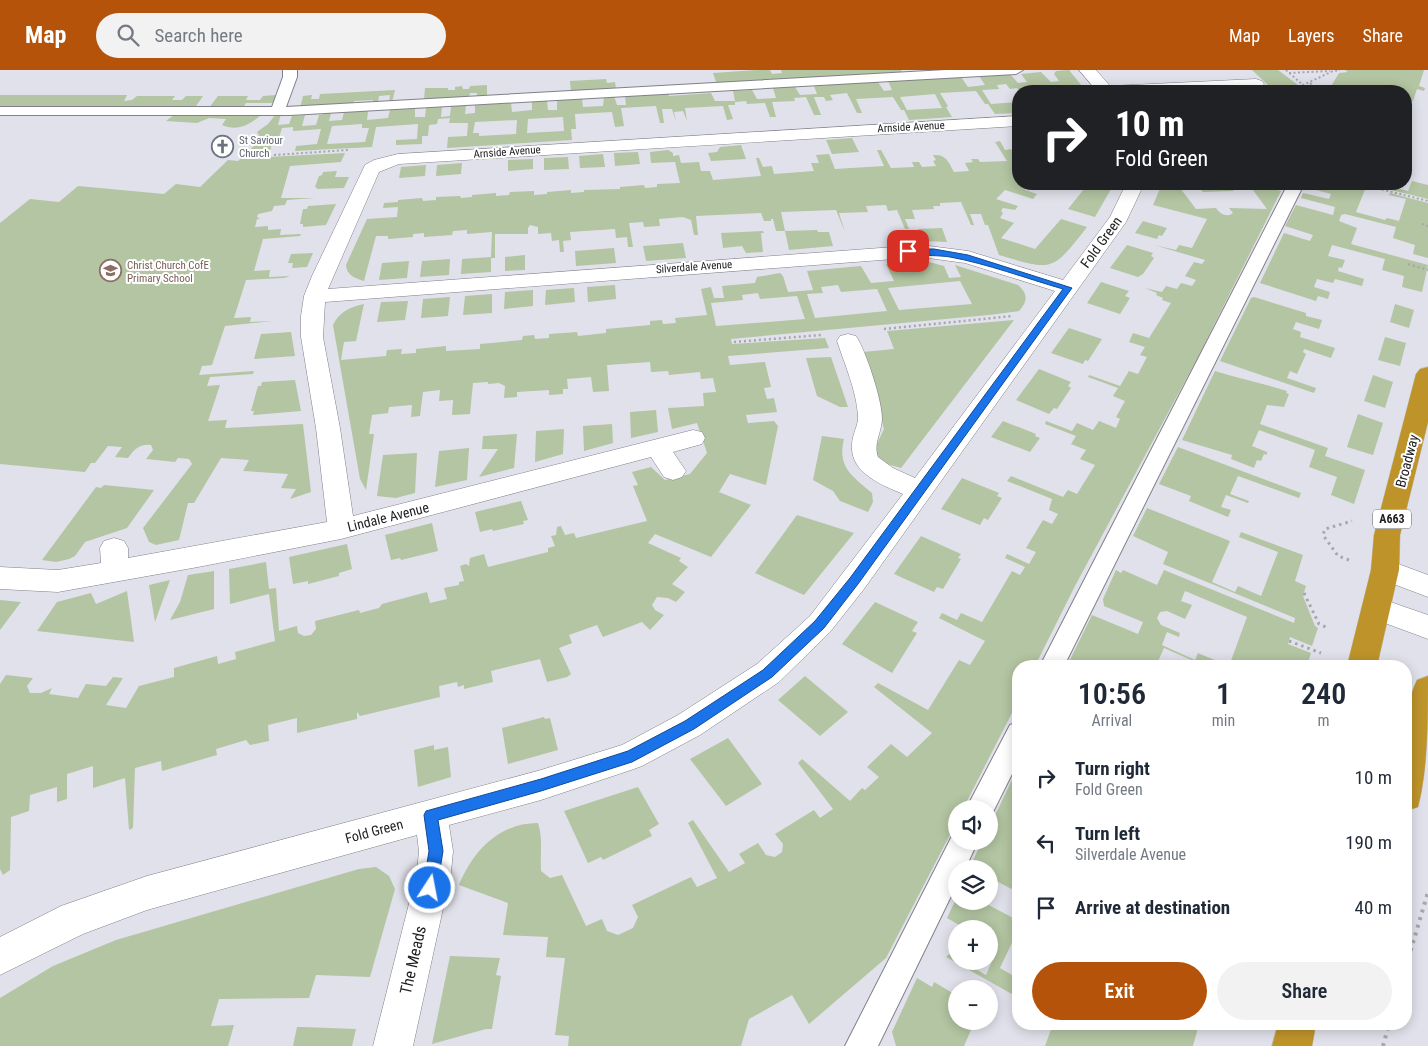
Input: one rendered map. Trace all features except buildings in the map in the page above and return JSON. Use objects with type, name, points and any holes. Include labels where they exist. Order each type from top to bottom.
[{"type":"highway","name":"Broadway","points":[[1363,660],[1385,570],[1387,534],[1428,374]]},
{"type":"highway","points":[[1412,769],[1427,702]]},
{"type":"highway","points":[[1292,1046],[1296,1030]]},
{"type":"street","points":[[1088,70],[1100,85]]},
{"type":"street","points":[[1240,85],[1256,84]]},
{"type":"street","name":"Arnside Avenue","points":[[341,528],[328,428],[312,337],[312,316],[315,296],[322,276],[371,169],[392,160],[688,140],[1012,121]]},
{"type":"street","name":"Fold Green","points":[[0,957],[74,919],[147,894],[541,785],[632,756],[722,705],[768,673],[820,624],[854,581],[1119,218],[1133,190]]},
{"type":"street","name":"Silverdale Avenue","points":[[315,296],[914,251],[941,252],[968,258],[1068,288]]},
{"type":"street","points":[[839,338],[870,413],[871,426],[864,446],[866,458],[887,477],[920,490]]},
{"type":"street","name":"Lindale Avenue","points":[[0,578],[34,582],[58,581],[114,559],[198,557],[341,528],[454,501],[693,438]]},
{"type":"street","points":[[658,448],[673,471]]},
{"type":"street","points":[[1385,570],[1428,586]]},
{"type":"street","points":[[1376,608],[1428,627]]},
{"type":"street","name":"The Meads","points":[[393,1046],[434,872],[436,851],[430,815]]},
{"type":"lane","points":[[278,110],[290,78],[290,70]]},
{"type":"lane","points":[[0,110],[278,110],[684,90],[1016,70]]},
{"type":"lane","points":[[680,72],[684,90]]},
{"type":"lane","points":[[1055,660],[1293,190]]},
{"type":"lane","points":[[985,800],[1012,746]]},
{"type":"lane","points":[[861,1046],[959,850]]},
{"type":"path","points":[[1286,70],[1303,85],[1333,71]]},
{"type":"path","points":[[1289,73],[1340,70]]},
{"type":"path","points":[[1309,82],[1312,85]]},
{"type":"path","points":[[274,155],[348,150]]},
{"type":"path","points":[[1384,190],[1428,201]]},
{"type":"path","points":[[1422,224],[1428,226]]},
{"type":"path","points":[[1408,264],[1428,270]]},
{"type":"path","points":[[884,329],[1014,316]]},
{"type":"path","points":[[734,342],[839,338]]},
{"type":"path","points":[[1349,560],[1338,556],[1323,535],[1325,529],[1352,522]]},
{"type":"path","points":[[1304,593],[1319,624],[1328,628]]},
{"type":"path","points":[[1289,641],[1321,653]]},
{"type":"path","points":[[1412,946],[1428,892]]},
{"type":"path","points":[[1383,1046],[1388,1030]]},
{"type":"green space","points":[[770,70],[772,74],[782,73],[781,70],[901,70],[902,72],[901,75],[717,85],[713,73]]},
{"type":"green space","points":[[1069,70],[1081,85],[1012,85],[1012,89],[1010,89],[1006,84],[997,85],[999,89],[982,90],[991,104],[1012,102],[1012,113],[995,114],[976,91],[940,93],[952,117],[909,120],[904,110],[901,110],[893,97],[856,99],[862,113],[857,113],[847,93],[830,95],[833,100],[826,101],[824,97],[814,97],[821,115],[814,115],[806,97],[794,98],[795,101],[772,102],[776,117],[770,117],[765,103],[747,104],[746,101],[735,102],[735,105],[728,105],[733,119],[727,120],[723,106],[685,108],[687,121],[683,111],[674,112],[676,122],[672,109],[662,109],[664,123],[660,123],[656,106],[621,108],[624,126],[615,127],[612,112],[575,114],[576,129],[571,129],[572,140],[447,148],[448,137],[467,136],[468,123],[449,123],[450,118],[438,119],[437,124],[429,125],[428,136],[422,136],[422,144],[396,145],[396,140],[417,139],[418,124],[376,127],[372,147],[295,151],[296,146],[317,144],[321,129],[293,131],[293,127],[282,128],[277,144],[272,144],[268,157],[345,153],[341,162],[290,166],[281,198],[315,198],[287,200],[285,205],[274,206],[272,211],[258,214],[257,217],[260,219],[257,219],[255,227],[268,226],[268,230],[281,229],[280,235],[301,234],[300,236],[263,239],[254,271],[270,270],[269,277],[290,276],[246,280],[234,318],[251,317],[250,322],[273,321],[225,326],[212,365],[202,366],[199,375],[254,371],[253,374],[210,377],[207,386],[220,385],[208,421],[227,420],[225,428],[303,424],[311,492],[290,499],[296,489],[281,488],[288,474],[243,471],[249,460],[221,458],[194,503],[188,503],[179,540],[156,545],[149,542],[143,528],[192,464],[189,459],[178,458],[175,462],[146,459],[153,450],[151,445],[143,445],[128,458],[115,457],[122,447],[108,446],[95,463],[91,463],[85,472],[0,464],[0,223],[30,199],[59,202],[78,186],[164,194],[176,184],[200,187],[228,160],[238,161],[261,139],[257,132],[268,124],[276,114],[281,114],[278,125],[289,124],[292,116],[305,115],[302,126],[316,125],[319,115],[331,113],[329,121],[342,120],[344,112],[367,111],[367,120],[388,118],[390,110],[415,108],[415,117],[425,117],[426,108],[442,107],[441,117],[450,116],[451,106],[466,105],[465,114],[475,113],[475,105],[511,103],[512,112],[532,110],[532,102],[547,101],[548,110],[557,110],[557,100],[582,98],[583,107],[603,106],[604,97],[614,96],[617,105],[626,105],[625,96],[668,93],[669,96],[711,93],[715,101],[735,101],[733,91],[752,90],[757,99],[776,98],[773,88],[795,87],[800,95],[817,94],[814,86],[878,82],[884,91],[892,90],[888,81],[961,77],[968,87],[985,85],[979,76],[1010,74],[1018,83],[1027,82],[1021,74],[1041,72],[1051,82],[1059,81],[1054,74],[1056,71]],"holes":[[[935,94],[942,108],[907,110],[900,97]],[[563,117],[564,131],[527,133],[528,119]],[[517,120],[516,134],[479,136],[479,133],[473,133],[475,122]],[[362,124],[362,128],[369,128],[365,142],[327,144],[332,126]]]},
{"type":"green space","points":[[1252,70],[1278,70],[1298,85],[1268,85]]},
{"type":"green space","points":[[1345,70],[1424,70],[1419,86],[1425,88],[1424,91],[1417,89],[1412,101],[1412,85],[1332,85],[1339,73],[1348,72]]},
{"type":"green space","points":[[606,79],[607,83],[615,82],[616,89],[571,92],[570,81]]},
{"type":"green space","points":[[487,85],[487,97],[477,97],[477,93],[470,93],[469,98],[424,100],[425,88],[448,88],[448,90],[455,90],[455,87],[462,86],[463,89],[469,89],[470,86]]},
{"type":"green space","points":[[395,90],[392,102],[389,102],[390,95],[379,96],[378,103],[373,104],[373,100],[354,101],[353,105],[300,108],[303,96],[312,95],[311,99],[319,99],[320,94]]},
{"type":"green space","points":[[0,95],[127,95],[124,101],[132,100],[137,96],[175,96],[172,100],[182,100],[186,96],[203,96],[194,109],[0,109]]},
{"type":"green space","points":[[277,95],[273,103],[246,103],[242,109],[208,109],[218,96],[248,96],[246,100],[260,100],[263,96]]},
{"type":"green space","points":[[175,114],[262,114],[249,124],[233,128],[222,125],[226,119],[209,118],[197,123],[166,121]]},
{"type":"green space","points":[[852,138],[859,152],[832,154],[826,140]]},
{"type":"green space","points":[[1000,141],[1005,150],[1011,149],[1012,151],[1012,190],[1025,190],[1037,194],[1033,199],[1005,190],[996,199],[1018,206],[1015,210],[1003,208],[1001,211],[1003,213],[1000,218],[1014,223],[1001,238],[1035,249],[1061,219],[1087,227],[1058,260],[1050,264],[1041,265],[999,255],[988,225],[985,225],[981,214],[970,214],[974,225],[971,225],[961,202],[940,203],[940,206],[933,206],[934,209],[912,210],[915,219],[905,219],[909,229],[905,229],[897,210],[888,211],[886,205],[866,206],[868,212],[839,213],[845,232],[836,210],[781,212],[785,231],[776,231],[773,219],[771,221],[764,221],[761,213],[696,216],[698,235],[694,235],[691,220],[683,217],[659,219],[660,226],[644,227],[643,222],[629,223],[633,247],[628,247],[627,237],[616,238],[615,229],[570,232],[571,240],[563,241],[564,252],[560,252],[559,240],[552,241],[551,233],[538,234],[538,227],[530,225],[528,234],[495,234],[495,258],[491,258],[491,272],[461,274],[462,259],[491,257],[492,232],[467,234],[467,230],[453,231],[452,235],[424,237],[424,233],[413,234],[413,237],[388,239],[388,236],[376,236],[364,281],[350,274],[346,265],[367,219],[397,217],[398,207],[383,208],[384,203],[422,198],[423,201],[436,200],[436,197],[460,196],[461,198],[496,193],[496,196],[509,195],[510,192],[534,191],[534,195],[571,190],[571,193],[584,192],[584,190],[620,189],[620,187],[644,185],[645,188],[657,187],[657,184],[680,183],[675,162],[651,163],[650,152],[668,150],[673,153],[673,156],[679,155],[681,163],[699,162],[701,171],[710,171],[713,180],[761,176],[756,158],[759,158],[763,167],[772,166],[774,174],[814,171],[811,163],[819,163],[816,155],[829,154],[835,169],[884,166],[877,150],[881,150],[891,168],[914,167],[912,162],[919,162],[922,167],[936,166],[933,161],[936,160],[933,155],[937,155],[946,159],[954,172],[969,171],[965,163],[973,162],[971,159],[978,159],[980,162],[1007,161],[995,142]]},
{"type":"green space","points":[[741,145],[746,159],[711,161],[708,153],[717,152],[720,147]]},
{"type":"green space","points":[[638,152],[640,164],[615,166],[614,153]]},
{"type":"green space","points":[[603,154],[605,167],[580,168],[579,156]]},
{"type":"green space","points":[[568,157],[569,169],[544,170],[544,158]]},
{"type":"green space","points":[[533,159],[533,169],[508,171],[508,160]]},
{"type":"green space","points":[[462,163],[461,174],[436,176],[437,165]]},
{"type":"green space","points":[[426,165],[425,176],[399,178],[401,167]]},
{"type":"green space","points":[[337,171],[335,177],[349,177],[344,188],[317,189],[315,187],[319,176],[323,172]]},
{"type":"green space","points":[[1412,181],[1428,185],[1428,199],[1391,190],[1412,190]]},
{"type":"green space","points":[[1083,190],[1110,190],[1095,217],[1068,209]]},
{"type":"green space","points":[[1159,190],[1182,190],[1196,209],[1216,208],[1226,215],[1233,213],[1229,208],[1267,209],[1253,190],[1281,191],[1198,357],[1075,586],[1038,660],[1012,660],[1012,713],[968,800],[948,800],[948,838],[886,958],[809,1024],[792,995],[749,1019],[741,1046],[568,1046],[569,1036],[555,1035],[565,958],[546,957],[548,937],[503,935],[508,903],[459,885],[480,850],[489,841],[511,828],[524,824],[538,823],[541,840],[541,871],[550,878],[562,875],[586,926],[602,919],[607,931],[618,935],[633,928],[638,917],[632,905],[691,877],[697,887],[717,878],[688,823],[693,820],[729,872],[745,863],[739,854],[758,843],[766,855],[775,857],[782,852],[783,844],[775,834],[814,810],[820,818],[833,809],[798,763],[802,759],[850,801],[862,788],[865,790],[879,777],[867,767],[891,744],[907,757],[932,733],[874,687],[878,683],[928,710],[959,660],[970,665],[985,641],[939,618],[942,613],[957,620],[961,613],[982,622],[1012,571],[1020,575],[1025,567],[1005,558],[1007,554],[1029,564],[1036,552],[1026,548],[1043,520],[1052,524],[1058,514],[1049,510],[1052,499],[1007,481],[1011,476],[1063,497],[1068,490],[1077,494],[1095,465],[1080,459],[1086,450],[1071,444],[1076,436],[1045,424],[1046,421],[1072,431],[1077,423],[1093,430],[1099,421],[1116,428],[1120,419],[1116,417],[1125,401],[1113,396],[1118,388],[1088,377],[1089,375],[1120,386],[1129,371],[1138,374],[1147,357],[1140,355],[1145,347],[1129,342],[1133,333],[1149,338],[1171,303],[1162,300],[1163,298],[1156,295],[1157,293],[1145,288],[1162,292],[1166,286],[1177,289],[1181,283],[1192,286],[1196,280],[1185,276],[1194,262],[1202,264],[1205,260],[1154,245],[1176,250],[1179,245],[1192,248],[1207,219],[1153,205]]},
{"type":"green space","points":[[1201,190],[1234,190],[1233,191],[1203,192]]},
{"type":"green space","points":[[1316,190],[1365,190],[1356,212],[1385,220],[1387,218],[1399,221],[1406,199],[1389,195],[1390,193],[1428,203],[1428,258],[1413,254],[1415,245],[1393,238],[1396,227],[1345,214],[1341,215],[1339,221],[1357,228],[1351,244],[1428,265],[1422,292],[1402,287],[1404,276],[1382,270],[1385,259],[1332,245],[1328,256],[1345,260],[1342,268],[1339,267],[1338,271],[1364,279],[1362,286],[1335,279],[1333,283],[1317,279],[1314,287],[1330,292],[1328,299],[1318,296],[1316,301],[1260,283],[1284,233],[1310,241],[1313,235],[1285,226],[1296,205],[1333,215],[1335,207],[1301,198],[1303,193],[1329,199],[1331,194]]},
{"type":"green space","points":[[336,204],[326,225],[303,227],[303,224],[300,224],[303,209],[307,209],[308,206]]},
{"type":"green space","points":[[1143,221],[1167,228],[1162,236],[1159,235],[1157,239],[1135,233]]},
{"type":"green space","points":[[942,228],[947,242],[923,241],[918,229]]},
{"type":"green space","points":[[817,230],[818,232],[829,232],[833,246],[789,250],[785,231]]},
{"type":"green space","points":[[763,231],[764,233],[761,233],[763,252],[746,253],[742,246],[723,248],[721,233]]},
{"type":"green space","points":[[683,243],[686,258],[646,261],[643,246]]},
{"type":"green space","points":[[1127,245],[1153,253],[1151,256],[1154,258],[1143,274],[1138,277],[1110,268]]},
{"type":"green space","points":[[614,248],[616,263],[576,266],[575,251]]},
{"type":"green space","points":[[313,253],[307,267],[292,268],[293,263],[288,263],[291,254]]},
{"type":"green space","points":[[525,255],[525,270],[505,271],[505,257]]},
{"type":"green space","points":[[450,259],[449,275],[420,277],[422,261]]},
{"type":"green space","points":[[409,261],[407,278],[379,280],[382,263]]},
{"type":"green space","points":[[929,262],[944,266],[949,278],[961,277],[955,265],[1018,285],[1024,291],[1026,298],[1019,311],[731,339],[732,344],[825,338],[829,348],[728,356],[730,365],[765,362],[771,387],[764,388],[767,399],[774,398],[777,412],[746,415],[748,423],[774,421],[778,426],[766,485],[730,474],[719,492],[751,505],[711,557],[655,534],[648,543],[681,558],[679,561],[688,567],[672,584],[685,592],[676,602],[668,598],[657,597],[652,605],[655,610],[664,615],[650,630],[642,622],[603,637],[597,625],[569,635],[572,643],[559,648],[571,674],[567,677],[547,682],[540,659],[491,671],[493,682],[464,689],[464,685],[458,687],[457,682],[439,686],[440,697],[360,716],[357,712],[357,719],[297,733],[297,718],[268,725],[269,741],[250,745],[246,740],[216,749],[217,755],[162,771],[161,761],[135,768],[133,828],[129,830],[125,778],[93,788],[93,766],[67,774],[67,799],[57,802],[57,787],[30,795],[29,811],[11,817],[10,870],[3,875],[0,869],[0,684],[6,675],[33,678],[27,686],[30,693],[41,693],[52,688],[49,694],[78,698],[86,684],[106,686],[113,677],[123,678],[106,705],[126,708],[139,686],[174,677],[174,668],[217,656],[218,664],[236,659],[235,652],[275,641],[269,594],[230,604],[229,569],[266,562],[269,589],[276,588],[279,631],[297,626],[298,633],[304,636],[311,635],[316,629],[315,621],[359,610],[360,613],[379,608],[382,604],[427,592],[430,603],[447,599],[444,588],[459,585],[459,582],[464,581],[460,566],[466,564],[469,566],[470,558],[484,554],[488,567],[548,552],[548,548],[555,546],[551,536],[556,535],[557,527],[561,526],[565,535],[574,533],[576,538],[647,521],[633,486],[638,485],[632,472],[651,467],[665,480],[690,474],[707,453],[697,423],[672,429],[668,408],[704,406],[703,393],[716,392],[713,378],[701,379],[700,372],[669,375],[668,371],[651,372],[650,362],[607,365],[609,391],[593,392],[591,377],[567,379],[568,389],[563,389],[563,394],[549,395],[549,390],[517,392],[517,397],[504,398],[505,386],[499,383],[473,383],[470,414],[452,415],[453,400],[439,401],[440,390],[423,392],[420,416],[411,417],[412,405],[389,407],[388,413],[372,415],[369,434],[374,434],[366,490],[360,479],[333,325],[338,317],[346,311],[364,304],[356,341],[344,342],[341,360],[386,356],[387,350],[402,349],[401,354],[416,353],[416,349],[446,346],[446,351],[480,349],[480,344],[522,340],[523,336],[534,335],[535,339],[549,338],[549,334],[577,332],[578,336],[606,333],[606,329],[650,325],[650,321],[662,320],[663,324],[676,323],[675,318],[707,315],[701,289],[711,287],[714,298],[724,298],[722,286],[755,283],[757,277],[780,273],[783,276],[788,292],[813,290],[807,271],[861,266],[871,283],[894,281],[886,264]],"holes":[[[960,281],[972,304],[899,310],[888,288]],[[838,285],[841,292],[877,289],[887,311],[815,318],[807,294],[823,293],[821,287]],[[758,293],[760,299],[797,296],[805,319],[716,326],[711,303],[743,300],[742,295]]]},
{"type":"green space","points":[[1101,282],[1129,291],[1125,296],[1130,298],[1120,314],[1087,303]]},
{"type":"green space","points":[[615,285],[616,299],[588,302],[587,287]]},
{"type":"green space","points":[[574,288],[575,302],[545,305],[546,290]]},
{"type":"green space","points":[[533,290],[533,306],[504,309],[505,292]]},
{"type":"green space","points":[[492,294],[492,313],[463,315],[465,296]]},
{"type":"green space","points":[[450,297],[448,316],[421,318],[423,299]]},
{"type":"green space","points":[[1254,297],[1306,313],[1306,316],[1322,320],[1319,329],[1296,322],[1293,329],[1301,332],[1300,337],[1335,348],[1331,358],[1304,349],[1303,352],[1306,354],[1297,374],[1290,371],[1287,378],[1316,388],[1314,393],[1220,361],[1251,298]]},
{"type":"green space","points":[[408,301],[405,320],[377,322],[381,302]]},
{"type":"green space","points":[[1395,304],[1414,310],[1409,328],[1390,322]]},
{"type":"green space","points":[[1014,320],[901,468],[876,458],[876,446],[884,429],[863,352],[894,349],[887,331]]},
{"type":"green space","points":[[1069,328],[1102,339],[1088,361],[1085,360],[1083,364],[1051,353]]},
{"type":"green space","points":[[291,332],[295,356],[254,359],[261,334]]},
{"type":"green space","points":[[1385,337],[1406,343],[1400,366],[1378,360]]},
{"type":"green space","points":[[831,357],[848,407],[840,407],[817,396],[806,358]]},
{"type":"green space","points":[[1039,369],[1071,382],[1068,386],[1071,388],[1057,409],[1054,408],[1049,414],[1016,400]]},
{"type":"green space","points":[[1215,371],[1287,391],[1286,393],[1289,394],[1284,407],[1267,405],[1260,424],[1328,448],[1325,456],[1365,470],[1354,504],[1331,495],[1337,477],[1309,467],[1315,450],[1259,430],[1252,446],[1267,452],[1267,455],[1264,454],[1261,461],[1257,460],[1254,468],[1231,459],[1232,455],[1182,440]]},
{"type":"green space","points":[[1373,375],[1393,382],[1385,408],[1364,401]]},
{"type":"green space","points":[[295,380],[301,411],[253,415],[254,411],[251,411],[258,386],[261,386],[262,382]]},
{"type":"green space","points":[[656,410],[658,432],[631,438],[630,412]]},
{"type":"green space","points":[[1358,414],[1383,423],[1373,455],[1347,447]]},
{"type":"green space","points":[[1003,421],[1036,434],[1035,436],[1040,438],[1030,452],[991,437]]},
{"type":"green space","points":[[612,424],[613,443],[584,451],[583,426]]},
{"type":"green space","points":[[564,429],[563,454],[535,462],[536,431]]},
{"type":"green space","points":[[517,434],[514,468],[479,477],[498,449],[482,449],[483,436]]},
{"type":"green space","points":[[822,436],[844,439],[843,457],[848,470],[872,493],[873,502],[868,512],[840,501],[833,491],[813,480]]},
{"type":"green space","points":[[1178,447],[1301,493],[1299,498],[1238,476],[1230,494],[1249,501],[1248,503],[1226,495],[1221,507],[1231,510],[1228,517],[1189,501],[1191,496],[1159,484]]},
{"type":"green space","points":[[469,448],[467,480],[435,487],[439,451]]},
{"type":"green space","points":[[417,453],[415,493],[396,498],[377,496],[383,455]]},
{"type":"green space","points":[[962,478],[999,493],[997,496],[1002,498],[988,520],[984,518],[980,525],[941,509]]},
{"type":"green space","points":[[104,485],[154,490],[127,528],[85,542],[75,556],[69,559],[56,562],[42,560],[96,487],[101,488]]},
{"type":"green space","points":[[521,501],[528,520],[523,521],[524,524],[480,532],[475,512]]},
{"type":"green space","points":[[1147,508],[1230,541],[1212,582],[1235,592],[1238,586],[1261,596],[1278,552],[1239,537],[1241,532],[1303,555],[1295,581],[1306,586],[1303,596],[1315,626],[1318,628],[1312,646],[1290,637],[1288,644],[1311,653],[1309,660],[1231,660],[1247,617],[1185,591],[1181,601],[1192,605],[1185,619],[1167,611],[1160,612],[1157,618],[1161,625],[1180,633],[1179,637],[1167,632],[1162,645],[1195,660],[1164,648],[1159,660],[1070,660],[1092,615],[1138,634],[1143,622],[1104,606],[1103,599],[1116,570],[1121,573],[1123,570],[1157,585],[1164,570],[1294,623],[1295,618],[1163,564],[1168,552],[1133,536]]},
{"type":"green space","points":[[797,515],[854,533],[804,595],[755,573]]},
{"type":"green space","points":[[432,523],[438,551],[401,560],[400,558],[391,560],[385,535]]},
{"type":"green space","points":[[921,536],[961,554],[958,558],[961,559],[943,589],[937,587],[934,592],[894,574]]},
{"type":"green space","points":[[347,544],[352,569],[339,573],[339,576],[308,584],[308,581],[293,584],[289,557]]},
{"type":"green space","points":[[214,571],[214,609],[170,620],[180,602],[188,575]]},
{"type":"green space","points":[[170,580],[155,622],[149,585]]},
{"type":"green space","points":[[127,591],[134,642],[37,631],[57,602],[91,593],[96,604]]},
{"type":"green space","points":[[0,600],[21,602],[0,630]]},
{"type":"green space","points":[[875,602],[918,622],[912,631],[917,633],[892,673],[842,644]]},
{"type":"green space","points":[[1198,653],[1215,660],[1195,660]]},
{"type":"green space","points":[[805,676],[848,712],[820,736],[778,700]]},
{"type":"green space","points":[[544,717],[545,719],[550,718],[558,750],[508,764],[502,728]]},
{"type":"green space","points":[[728,738],[762,784],[726,806],[690,759]]},
{"type":"green space","points":[[434,745],[434,750],[448,747],[451,777],[418,787],[414,750]]},
{"type":"green space","points":[[1012,780],[1012,889],[998,882],[998,860],[973,860],[978,850],[998,850],[998,809]]},
{"type":"green space","points":[[638,787],[659,824],[649,830],[652,836],[603,860],[601,857],[588,863],[564,811]]},
{"type":"green space","points":[[376,867],[389,876],[395,889],[370,977],[316,975],[309,998],[219,999],[211,1026],[234,1025],[228,1046],[0,1046],[0,998],[53,966],[116,940],[359,869]]},
{"type":"green space","points":[[951,910],[998,910],[1012,917],[1012,943],[1000,968],[1012,975],[1012,994],[998,986],[998,980],[987,980],[969,970],[977,970],[986,975],[988,970],[998,970],[998,920],[950,920],[947,918]]},
{"type":"green space","points":[[450,956],[500,958],[496,975],[501,976],[492,1029],[432,1044]]},
{"type":"green space","points":[[917,978],[932,987],[934,982],[948,990],[948,1030],[971,1030],[964,1046],[896,1046],[892,1032]]},
{"type":"green space","points":[[297,1027],[356,1029],[352,1046],[293,1046]]},
{"type":"green space","points":[[1051,1030],[1197,1030],[1193,1046],[1045,1046]]},
{"type":"place","name":"St Saviour Church","points":[[223,146]]},
{"type":"place","name":"Christ Church CofE Primary School","points":[[111,271]]},
{"type":"route","points":[[430,888],[436,851],[435,835],[430,815],[541,785],[632,756],[722,705],[768,673],[820,624],[854,581],[1068,288],[948,253],[908,251]]}]
